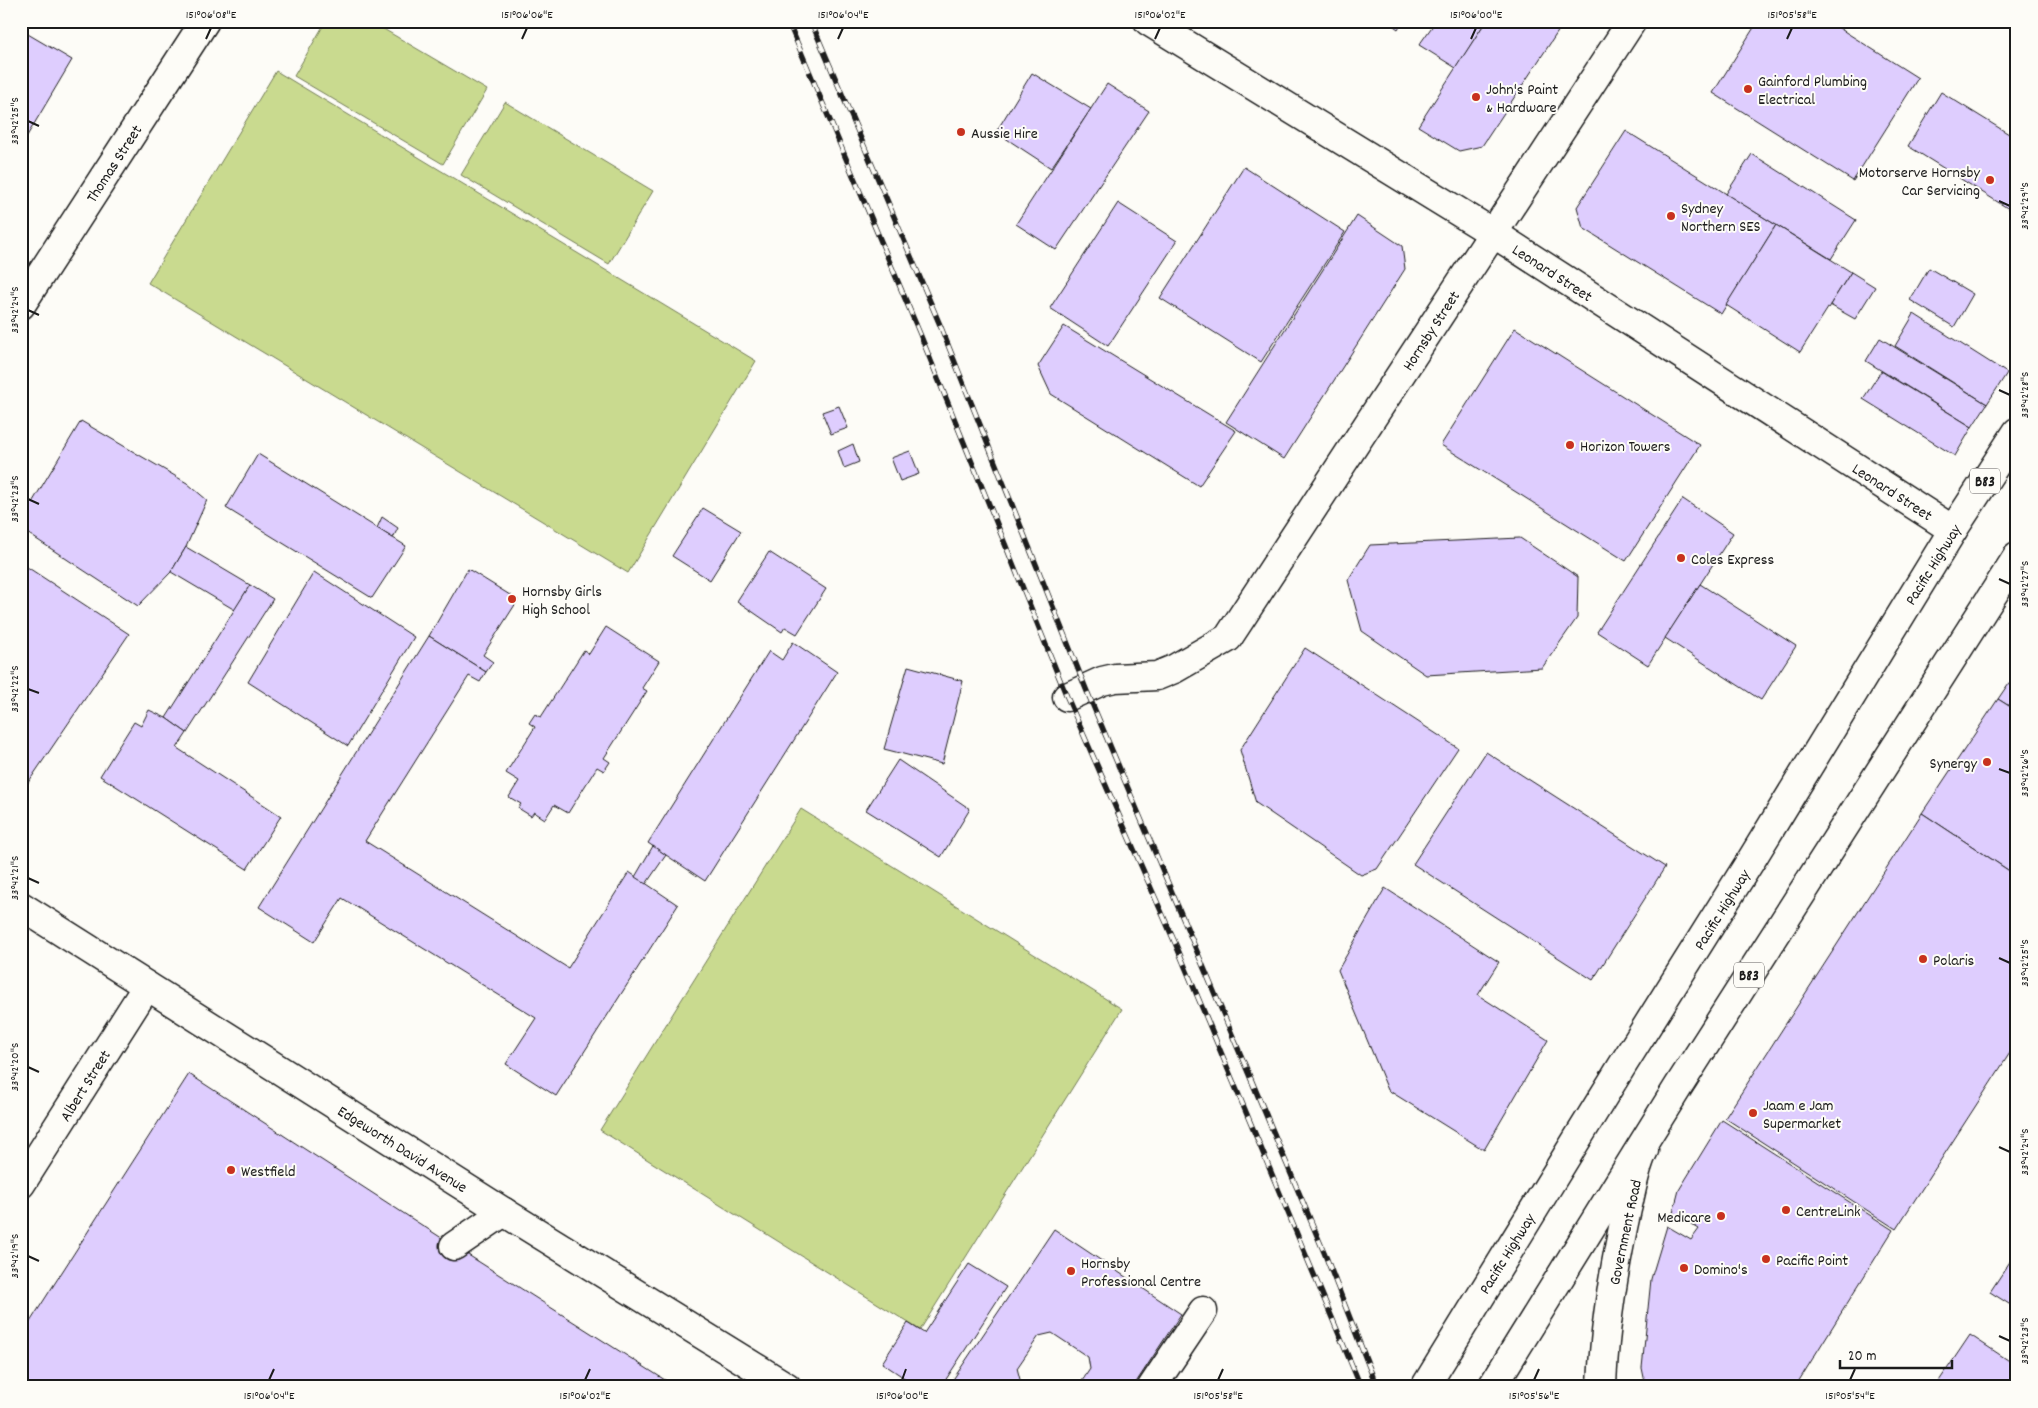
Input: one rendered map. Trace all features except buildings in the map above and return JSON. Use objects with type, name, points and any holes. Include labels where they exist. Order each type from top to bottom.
[{"type":"main road","name":"Thomas Street","points":[[21,304],[205,21]]},
{"type":"main road","name":"Leonard Street","points":[[1148,21],[1493,233],[1953,530]]},
{"type":"main road","name":"Hornsby Street","points":[[1067,697],[1102,681],[1115,678],[1157,676],[1174,669],[1228,638],[1632,21]]},
{"type":"main road","name":"Pacific Highway","points":[[1430,1379],[1953,530],[2017,432]]},
{"type":"main road","name":"B83","points":[[1492,1387],[1678,1087],[2017,557]]},
{"type":"main road","name":"Edgeworth David Avenue","points":[[21,906],[504,1212],[787,1387]]},
{"type":"main road","name":"Albert Street","points":[[21,1184],[147,986]]},
{"type":"main road","name":"Government Road","points":[[1602,1387],[1607,1314],[1616,1256],[1630,1198],[1641,1155],[1678,1087]]},
{"type":"main road","points":[[454,1246],[504,1212]]},
{"type":"main road","points":[[1152,1387],[1203,1311]]},
{"type":"green space","points":[[326,21],[370,21],[487,90],[443,164],[294,76]]},
{"type":"green space","points":[[276,71],[756,361],[628,573],[148,283]]},
{"type":"green space","points":[[505,102],[653,191],[609,264],[461,175]]},
{"type":"green space","points":[[801,809],[1122,1009],[920,1330],[600,1130]]},
{"type":"railway","points":[[788,21],[920,334],[1067,697],[1176,945],[1361,1387]]},
{"type":"railway","points":[[811,21],[940,325],[1086,689],[1324,1252],[1377,1387]]},
{"type":"place","name":"Gainford Plumbing Electrical","points":[[1748,89]]},
{"type":"place","name":"John's Paint & Hardware","points":[[1476,97]]},
{"type":"place","name":"Aussie Hire","points":[[961,132]]},
{"type":"place","name":"Motorserve Hornsby Car Servicing","points":[[1990,180]]},
{"type":"place","name":"Sydney Northern SES","points":[[1671,216]]},
{"type":"place","name":"Horizon Towers","points":[[1570,445]]},
{"type":"place","name":"Coles Express","points":[[1681,558]]},
{"type":"place","name":"Hornsby Girls High School","points":[[512,599]]},
{"type":"place","name":"Synergy","points":[[1987,762]]},
{"type":"place","name":"Polaris","points":[[1923,959]]},
{"type":"place","name":"Jaam e Jam Supermarket","points":[[1753,1113]]},
{"type":"place","name":"Westfield","points":[[231,1170]]},
{"type":"place","name":"CentreLink","points":[[1786,1210]]},
{"type":"place","name":"Medicare","points":[[1721,1216]]},
{"type":"place","name":"Pacific Point","points":[[1766,1259]]},
{"type":"place","name":"Domino's","points":[[1684,1268]]},
{"type":"place","name":"Hornsby Professional Centre","points":[[1071,1271]]}]
